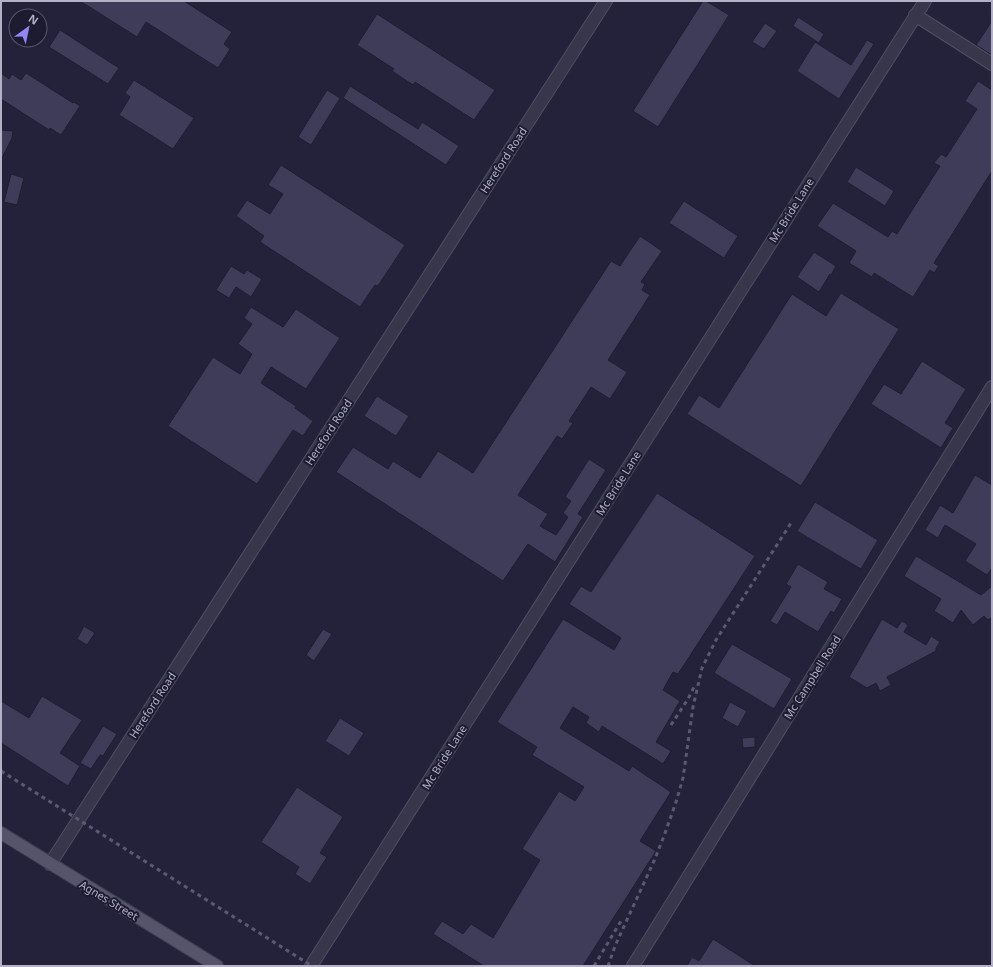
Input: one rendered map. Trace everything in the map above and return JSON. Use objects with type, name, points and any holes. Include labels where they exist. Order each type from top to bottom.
[{"type":"main road","name":"Agnes Street","points":[[1,833],[217,966]]},
{"type":"street","name":"Hereford Road","points":[[50,864],[606,1]]},
{"type":"street","name":"Mc Bride Lane","points":[[311,966],[925,1]]},
{"type":"street","points":[[915,15],[992,64]]},
{"type":"street","name":"Mc Campbell Road","points":[[633,966],[992,387]]},
{"type":"building","points":[[80,1],[184,1],[232,32],[224,44],[230,49],[218,68],[146,22],[137,37]]},
{"type":"building","points":[[703,1],[706,1],[729,15],[658,127],[633,111]]},
{"type":"building","points":[[377,14],[495,90],[474,120],[415,82],[413,85],[392,71],[394,69],[357,45]]},
{"type":"building","points":[[798,17],[824,34],[819,43],[793,26]]},
{"type":"building","points":[[992,21],[992,55],[976,45]]},
{"type":"building","points":[[765,23],[777,31],[764,49],[752,42]]},
{"type":"building","points":[[60,30],[119,68],[108,84],[49,47]]},
{"type":"building","points":[[867,40],[874,44],[839,99],[797,71],[815,42],[851,65]]},
{"type":"building","points":[[1,73],[9,79],[12,74],[21,80],[26,73],[80,106],[61,135],[50,128],[49,130],[1,99]]},
{"type":"building","points":[[134,80],[194,118],[173,149],[119,115],[130,97],[125,93]]},
{"type":"building","points":[[978,81],[992,90],[992,171],[934,263],[939,266],[934,273],[930,270],[913,297],[874,273],[872,277],[849,263],[856,251],[817,226],[833,203],[888,237],[892,231],[897,234],[940,166],[934,163],[941,154],[946,157],[977,109],[965,101]]},
{"type":"building","points":[[350,86],[418,129],[422,122],[459,146],[446,165],[343,98]]},
{"type":"building","points":[[327,90],[340,98],[311,145],[298,137]]},
{"type":"building","points":[[1,130],[13,131],[12,138],[1,160]]},
{"type":"building","points":[[281,165],[405,245],[378,286],[375,285],[360,307],[260,242],[264,236],[236,216],[247,200],[270,214],[283,194],[268,185]]},
{"type":"building","points":[[856,167],[894,191],[885,206],[847,182]]},
{"type":"building","points":[[11,174],[24,178],[17,205],[4,202]]},
{"type":"building","points":[[684,201],[738,236],[724,258],[669,223]]},
{"type":"building","points":[[640,236],[662,251],[641,282],[645,284],[642,290],[650,295],[608,360],[627,372],[610,399],[591,387],[569,421],[573,423],[562,439],[557,436],[518,495],[548,514],[540,526],[556,535],[568,517],[563,513],[571,501],[565,497],[589,459],[606,470],[578,514],[583,517],[555,562],[528,544],[503,581],[336,472],[353,447],[388,469],[393,461],[420,478],[438,451],[473,473],[611,261],[620,266]]},
{"type":"building","points":[[814,252],[836,266],[819,292],[797,277]]},
{"type":"building","points":[[231,266],[244,274],[247,270],[262,279],[251,297],[236,287],[229,298],[216,290]]},
{"type":"building","points":[[841,293],[899,329],[801,486],[687,414],[699,395],[719,408],[792,294],[826,316]]},
{"type":"building","points":[[251,307],[283,327],[296,309],[340,338],[306,389],[271,367],[261,383],[296,406],[295,408],[313,421],[303,436],[293,430],[257,484],[168,426],[213,357],[240,374],[252,354],[238,344],[252,324],[244,318]]},
{"type":"building","points":[[922,361],[966,389],[945,423],[953,428],[941,448],[871,404],[884,384],[901,394]]},
{"type":"building","points":[[377,396],[409,416],[396,436],[364,416]]},
{"type":"building","points":[[975,475],[992,485],[992,568],[987,575],[965,561],[976,544],[945,525],[938,538],[925,530],[940,505],[953,513]]},
{"type":"building","points":[[657,493],[755,556],[678,674],[673,672],[663,690],[680,701],[656,742],[671,751],[663,764],[602,726],[599,732],[586,723],[589,717],[573,707],[560,728],[629,771],[632,766],[671,792],[640,841],[656,851],[583,966],[484,966],[433,934],[442,921],[463,934],[471,924],[493,938],[540,860],[522,849],[559,791],[575,801],[584,787],[532,755],[537,747],[497,722],[563,619],[614,650],[621,638],[569,604],[581,586],[591,592]]},
{"type":"building","points":[[815,502],[878,540],[861,569],[797,531]]},
{"type":"building","points":[[916,556],[981,595],[992,586],[992,617],[988,620],[984,616],[973,625],[961,610],[953,623],[934,611],[941,599],[904,576]]},
{"type":"building","points":[[798,564],[828,582],[824,589],[842,599],[834,613],[831,611],[818,632],[785,612],[777,625],[770,621],[791,587],[786,584]]},
{"type":"building","points":[[882,619],[897,628],[902,621],[908,625],[904,632],[926,645],[931,636],[940,642],[936,648],[936,651],[887,677],[891,685],[880,691],[876,683],[867,688],[849,677]]},
{"type":"building","points":[[84,626],[95,633],[87,645],[77,639]]},
{"type":"building","points":[[323,629],[332,634],[314,661],[306,655]]},
{"type":"building","points":[[732,644],[792,679],[774,709],[714,673]]},
{"type":"building","points":[[42,696],[82,720],[60,753],[80,766],[68,786],[1,743],[1,701],[29,718]]},
{"type":"building","points":[[730,702],[747,711],[738,727],[722,718]]},
{"type":"building","points":[[340,718],[364,733],[349,756],[325,741]]},
{"type":"building","points":[[103,726],[117,734],[103,756],[100,755],[91,769],[80,763]]},
{"type":"building","points":[[755,737],[755,747],[743,748],[742,738]]},
{"type":"building","points":[[297,787],[343,817],[320,853],[327,857],[310,884],[295,874],[299,867],[261,842]]},
{"type":"building","points":[[713,939],[755,966],[687,966],[692,957],[699,961]]},
{"type":"railway","points":[[608,966],[615,946],[654,861],[676,802],[683,778],[693,707],[702,668],[716,640],[791,523]]},
{"type":"railway","points":[[671,725],[688,699],[695,685]]},
{"type":"railway","points":[[1,771],[312,966]]},
{"type":"railway","points":[[594,966],[621,921]]}]
